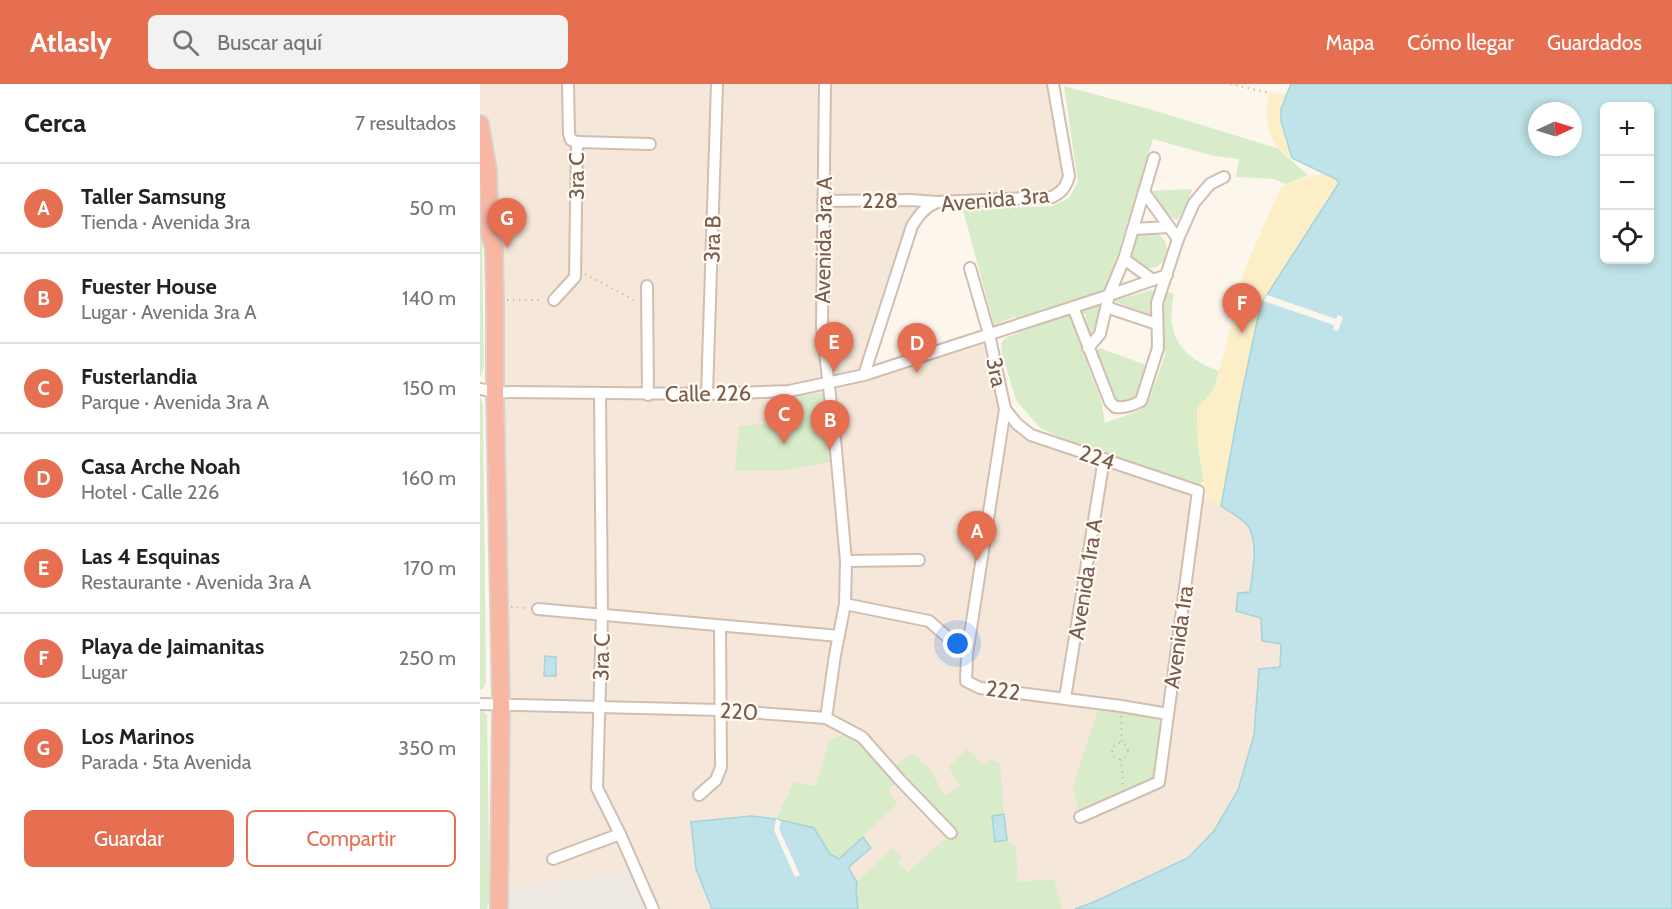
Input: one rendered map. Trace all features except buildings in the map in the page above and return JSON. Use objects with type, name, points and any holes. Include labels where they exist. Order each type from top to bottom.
[{"type":"highway","points":[[481,136],[488,171],[485,230],[494,249],[495,300],[488,391],[500,607],[499,909]]},
{"type":"street","name":"3ra C","points":[[554,300],[575,277],[577,142],[571,140],[569,134],[568,84]]},
{"type":"street","name":"3ra B","points":[[707,394],[717,84]]},
{"type":"street","name":"Avenida 3ra A","points":[[825,84],[822,327],[846,561],[845,604],[826,717]]},
{"type":"street","name":"Avenida 3ra","points":[[864,375],[912,226],[927,206],[937,202],[1052,197],[1067,185],[1069,176],[1053,84]]},
{"type":"street","points":[[577,142],[650,144]]},
{"type":"street","points":[[1088,348],[1100,334],[1105,300],[1124,259],[1154,158]]},
{"type":"street","points":[[1073,307],[1110,402],[1115,407],[1124,408],[1141,401],[1158,348],[1158,303],[1178,238],[1194,203],[1210,184],[1224,177]]},
{"type":"street","points":[[1144,192],[1178,238]]},
{"type":"street","name":"228","points":[[823,201],[937,202]]},
{"type":"street","points":[[1132,229],[1169,227]]},
{"type":"street","points":[[1124,259],[1153,280],[1167,275]]},
{"type":"street","name":"3ra","points":[[970,268],[989,334],[1005,409]]},
{"type":"street","name":"Calle 226","points":[[488,391],[707,394],[789,391],[864,375],[1073,307],[1105,300],[1153,280]]},
{"type":"street","points":[[647,286],[648,394]]},
{"type":"street","points":[[1105,300],[1157,324]]},
{"type":"street","name":"3ra C","points":[[600,393],[602,615],[597,788],[653,909]]},
{"type":"street","points":[[967,654],[1005,409]]},
{"type":"street","name":"224","points":[[1005,409],[1017,424],[1031,435],[1198,491]]},
{"type":"street","name":"Avenida 1ra A","points":[[1065,698],[1104,459]]},
{"type":"street","name":"Avenida 1ra","points":[[1124,798],[1159,782],[1198,491]]},
{"type":"street","points":[[846,561],[919,560]]},
{"type":"street","name":"222","points":[[845,604],[929,621],[967,654],[966,681],[980,688],[1168,714]]},
{"type":"street","points":[[537,609],[839,636]]},
{"type":"street","points":[[699,795],[716,780],[721,767],[720,626]]},
{"type":"street","name":"220","points":[[480,704],[720,710],[826,717],[862,737],[951,833]]},
{"type":"street","points":[[1080,817],[1124,798]]},
{"type":"street","points":[[553,859],[620,834]]},
{"type":"path","points":[[1230,84],[1270,93]]},
{"type":"path","points":[[575,268],[646,307]]},
{"type":"path","points":[[495,300],[554,300]]},
{"type":"path","points":[[500,607],[537,609]]},
{"type":"path","points":[[1121,706],[1122,743],[1128,752],[1121,759]]},
{"type":"path","points":[[1121,759],[1114,755],[1113,750],[1117,744],[1122,743]]},
{"type":"path","points":[[1121,759],[1124,798]]},
{"type":"shaded area","points":[[480,84],[1053,84],[1069,176],[1061,192],[937,202],[922,211],[864,374],[989,334],[1005,409],[1031,435],[1198,491],[1207,500],[1221,506],[1247,524],[1252,535],[1253,563],[1249,592],[1261,618],[1281,644],[1280,667],[1259,669],[1254,735],[1238,790],[1214,831],[1188,858],[1075,909],[858,909],[857,882],[849,869],[851,865],[776,819],[751,816],[691,823],[696,869],[712,909],[499,909],[495,392],[480,124]]},
{"type":"shaded area","points":[[637,870],[653,909],[499,909],[498,889]]},
{"type":"green space","points":[[1064,86],[1277,148],[1308,175],[1286,184],[1273,179],[1236,177],[1239,159],[1214,156],[1153,139],[1107,289],[1093,307],[1101,308],[1092,334],[1087,328],[1085,313],[1071,320],[1101,400],[1105,423],[1138,411],[1147,405],[1165,355],[1163,316],[1166,291],[1174,294],[1172,321],[1178,342],[1194,359],[1219,371],[1214,389],[1197,409],[1198,446],[1204,481],[1200,484],[1068,441],[1040,428],[1016,400],[1001,344],[1005,338],[1042,324],[1014,317],[994,325],[963,210],[1052,206],[1069,198],[1078,182]]},
{"type":"green space","points":[[1192,189],[1187,205],[1177,220],[1170,217],[1150,191]]},
{"type":"green space","points":[[480,232],[482,236],[484,366],[480,376]]},
{"type":"green space","points":[[1149,232],[1162,237],[1167,250],[1162,263],[1149,268],[1136,263],[1131,250],[1136,237]]},
{"type":"green space","points":[[1150,290],[1154,294],[1151,315],[1114,301]]},
{"type":"green space","points":[[1100,348],[1146,365],[1140,389],[1133,399],[1123,402],[1113,396],[1097,356],[1097,350]]},
{"type":"green space","points":[[826,393],[832,461],[790,470],[735,471],[739,426],[778,423],[778,397]]},
{"type":"green space","points":[[480,397],[483,404],[486,682],[480,690]]},
{"type":"green space","points":[[1100,704],[1168,714],[1159,782],[1080,817],[1073,786]]},
{"type":"green space","points":[[480,711],[487,715],[490,903],[486,909],[480,909]]},
{"type":"green space","points":[[851,731],[890,769],[912,753],[929,768],[945,795],[960,786],[949,767],[966,749],[984,766],[991,759],[1000,764],[1004,814],[992,816],[995,841],[1007,840],[1016,846],[1018,882],[1054,879],[1062,909],[858,909],[857,882],[893,848],[902,858],[898,862],[908,872],[951,833],[899,779],[888,791],[898,803],[839,859],[830,854],[814,828],[776,819],[794,782],[816,786],[829,741]]},
{"type":"sand","points":[[1270,93],[1287,94],[1281,109],[1281,121],[1292,158],[1277,148],[1270,133],[1267,113]]},
{"type":"sand","points":[[1325,174],[1339,183],[1240,402],[1221,506],[1207,500],[1198,446],[1197,409],[1214,389],[1243,273],[1281,187],[1302,178]]},
{"type":"water","points":[[1291,84],[1672,84],[1672,909],[1075,909],[1188,858],[1214,831],[1238,790],[1254,735],[1259,669],[1280,667],[1281,644],[1262,641],[1261,618],[1236,611],[1238,593],[1250,592],[1254,558],[1253,541],[1248,526],[1221,506],[1240,402],[1263,301],[1339,183],[1336,179],[1292,158],[1281,121],[1281,109]]},
{"type":"water","points":[[545,656],[556,657],[556,676],[544,676]]},
{"type":"water","points":[[1004,814],[1007,840],[995,842],[992,816]]},
{"type":"water","points":[[751,816],[814,828],[830,854],[839,859],[863,837],[871,848],[849,869],[857,882],[858,909],[712,909],[696,869],[691,822]]},
{"type":"pier","points":[[1267,295],[1336,319],[1338,315],[1343,317],[1338,331],[1333,330],[1334,325],[1263,301]]},
{"type":"pier","points":[[776,819],[781,821],[779,829],[800,875],[795,877],[774,830]]},
{"type":"place","name":"Los Marinos","points":[[507,248]]},
{"type":"place","name":"Playa de Jaimanitas","points":[[1242,333]]},
{"type":"place","name":"Las 4 Esquinas","points":[[834,372]]},
{"type":"place","name":"Casa Arche Noah","points":[[917,373]]},
{"type":"place","name":"Fusterlandia","points":[[784,444]]},
{"type":"place","name":"Fuester House","points":[[830,450]]},
{"type":"place","name":"Taller Samsung","points":[[977,561]]}]
